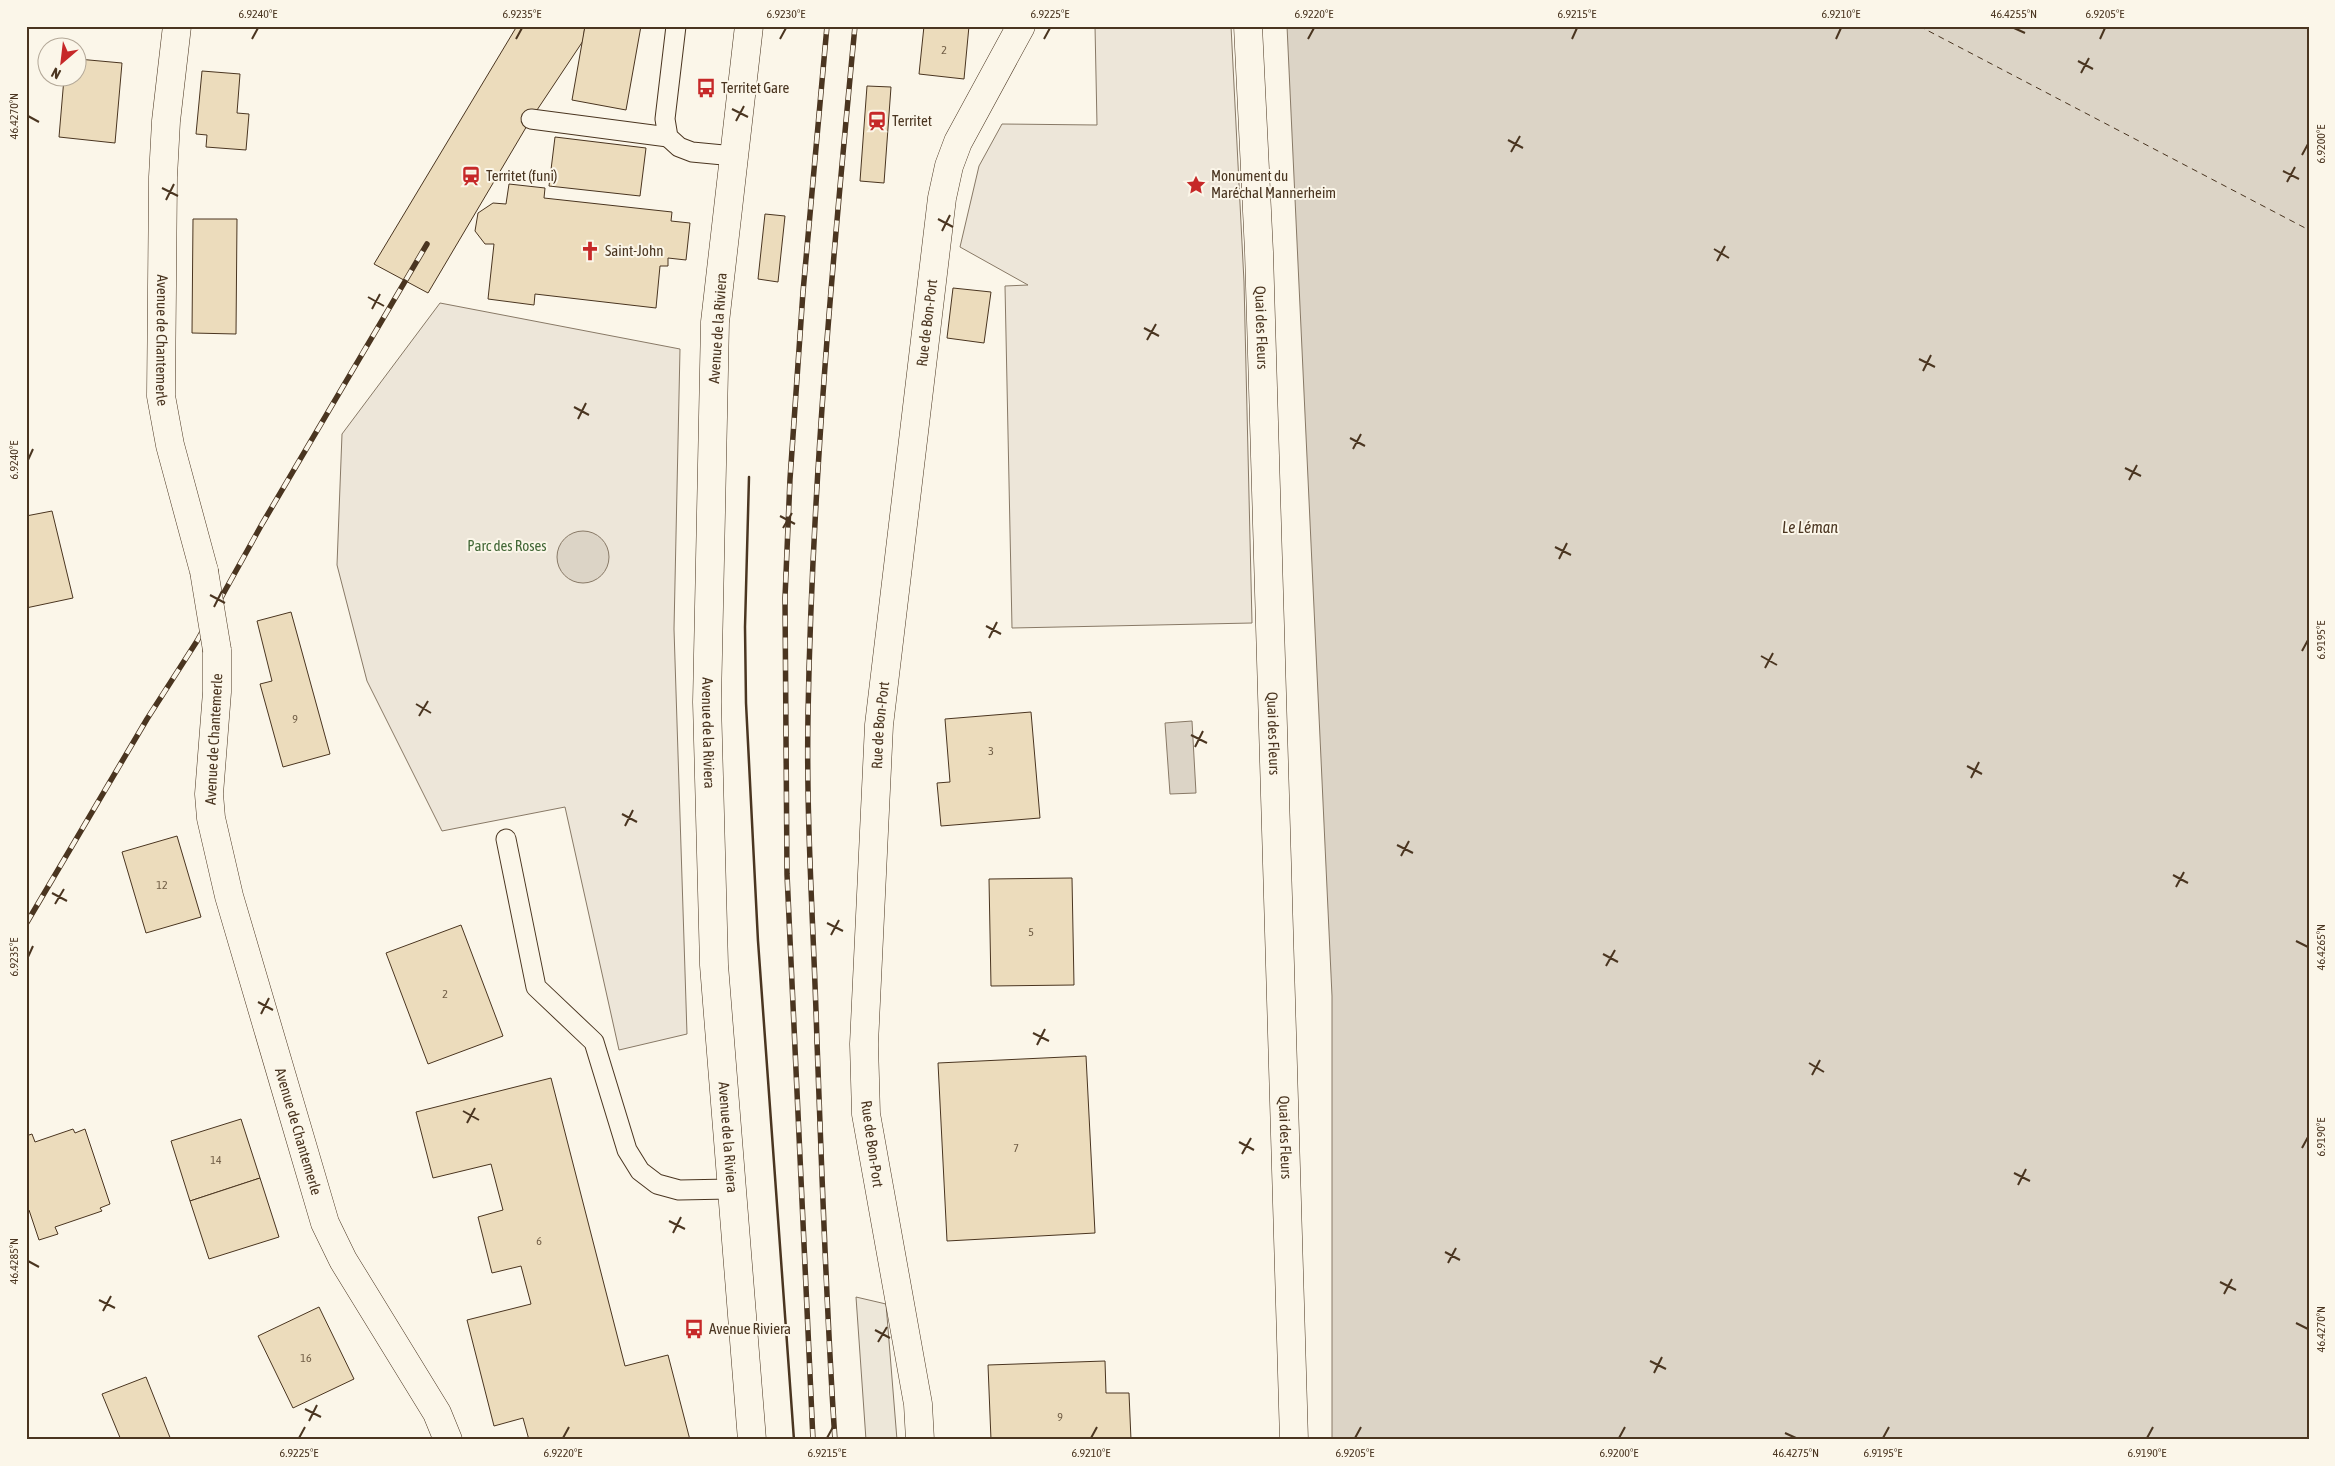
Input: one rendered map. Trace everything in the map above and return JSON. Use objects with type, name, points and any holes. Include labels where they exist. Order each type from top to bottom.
[{"type":"street","name":"Avenue de Chantemerle","points":[[177,26],[166,121],[163,178],[161,396],[170,445],[204,571],[217,650],[217,692],[209,794],[211,818],[229,896],[325,1223],[343,1260],[437,1413],[448,1440]]},
{"type":"street","name":"Avenue de la Riviera","points":[[749,26],[715,322],[707,702],[714,965],[730,1189],[752,1440]]},
{"type":"street","name":"Rue de Bon-Port","points":[[920,1440],[918,1404],[866,1114],[864,1044],[879,725],[942,198],[949,166],[958,142],[1021,26]]},
{"type":"street","name":"Quai des Fleurs","points":[[1248,26],[1260,252],[1294,1440]]},
{"type":"lane","points":[[668,137],[665,119],[676,26]]},
{"type":"lane","points":[[531,119],[668,137],[679,147],[692,152],[734,156]]},
{"type":"lane","points":[[506,839],[536,987],[594,1042],[627,1150],[640,1171],[657,1184],[679,1190],[730,1189]]},
{"type":"green space","points":[[1095,26],[1231,26],[1244,282],[1252,623],[1012,628],[1005,286],[1028,285],[960,247],[979,166],[1002,124],[1097,125]]},
{"type":"green space","name":"Parc des Roses","points":[[440,303],[680,349],[674,629],[687,1034],[619,1050],[565,807],[442,831],[367,681],[337,565],[342,434]]},
{"type":"shaded area","points":[[856,1297],[886,1304],[897,1440],[866,1440]]},
{"type":"water","name":"Le Léman","points":[[1287,26],[2309,26],[2309,1440],[1332,1440],[1332,996]]},
{"type":"water","points":[[578,531],[588,531],[602,538],[609,552],[609,562],[602,576],[588,583],[578,583],[568,579],[561,572],[557,562],[557,552],[561,542],[568,535]]},
{"type":"water","points":[[1192,721],[1196,793],[1170,794],[1165,723]]},
{"type":"building","points":[[517,26],[585,26],[583,41],[531,119],[428,293],[374,264]]},
{"type":"building","points":[[585,26],[641,26],[626,110],[572,100]]},
{"type":"building","points":[[924,26],[969,26],[964,79],[919,74]]},
{"type":"building","points":[[88,60],[122,63],[115,143],[59,137],[63,88],[88,88]]},
{"type":"building","points":[[202,71],[240,74],[237,113],[249,114],[246,150],[206,147],[207,135],[196,134]]},
{"type":"building","points":[[867,86],[891,87],[884,183],[860,181]]},
{"type":"building","points":[[555,137],[646,148],[640,196],[549,186]]},
{"type":"building","name":"Saint-John","points":[[509,184],[545,188],[544,198],[672,212],[671,221],[690,223],[686,260],[668,258],[668,266],[660,266],[656,308],[535,294],[534,305],[488,299],[494,244],[485,244],[475,231],[478,213],[493,203],[506,204]]},
{"type":"building","points":[[765,214],[785,216],[778,282],[758,279]]},
{"type":"building","points":[[193,219],[237,219],[236,334],[192,333]]},
{"type":"building","points":[[953,288],[991,292],[984,343],[947,338]]},
{"type":"building","points":[[52,511],[73,598],[26,608],[26,516]]},
{"type":"building","points":[[291,612],[330,754],[283,767],[260,684],[272,681],[257,621]]},
{"type":"building","points":[[1031,712],[1040,818],[941,826],[937,783],[950,782],[945,719]]},
{"type":"building","points":[[177,836],[201,917],[146,933],[122,852]]},
{"type":"building","points":[[1072,878],[1074,985],[991,986],[989,879]]},
{"type":"building","points":[[461,925],[503,1036],[428,1064],[386,953]]},
{"type":"building","points":[[1086,1056],[1095,1233],[947,1241],[938,1063]]},
{"type":"building","points":[[551,1078],[625,1366],[668,1355],[690,1440],[529,1440],[523,1418],[494,1426],[467,1320],[531,1304],[521,1266],[492,1273],[478,1217],[503,1210],[491,1164],[433,1178],[416,1112]]},
{"type":"building","points":[[241,1119],[260,1178],[190,1201],[171,1141]]},
{"type":"building","points":[[73,1129],[75,1133],[85,1129],[110,1204],[100,1208],[102,1211],[55,1227],[58,1234],[39,1240],[29,1210],[26,1211],[26,1136],[32,1134],[35,1142]]},
{"type":"building","points":[[260,1178],[279,1237],[209,1259],[190,1201]]},
{"type":"building","points":[[319,1307],[354,1379],[293,1408],[258,1336]]},
{"type":"building","points":[[1105,1361],[1106,1393],[1129,1393],[1131,1440],[991,1440],[988,1365]]},
{"type":"building","points":[[146,1377],[171,1440],[121,1440],[102,1394]]},
{"type":"ferry route","points":[[1919,26],[2309,230]]},
{"type":"railway","points":[[813,1440],[787,874],[785,598],[790,479],[803,292],[827,26]]},
{"type":"railway","points":[[835,1440],[824,1241],[808,797],[808,715],[810,628],[819,456],[839,198],[855,26]]},
{"type":"railway","points":[[26,924],[147,719],[197,641],[262,524],[427,244]]},
{"type":"wall","points":[[749,477],[745,627],[746,703],[758,941],[794,1440]]},
{"type":"place","name":"Territet Gare","points":[[706,88]]},
{"type":"place","name":"Territet","points":[[877,121]]},
{"type":"place","name":"Territet (funi)","points":[[471,176]]},
{"type":"place","name":"Monument du Maréchal Mannerheim","points":[[1196,185]]},
{"type":"place","name":"Saint-John","points":[[590,251]]},
{"type":"place","name":"Avenue Riviera","points":[[694,1329]]}]
